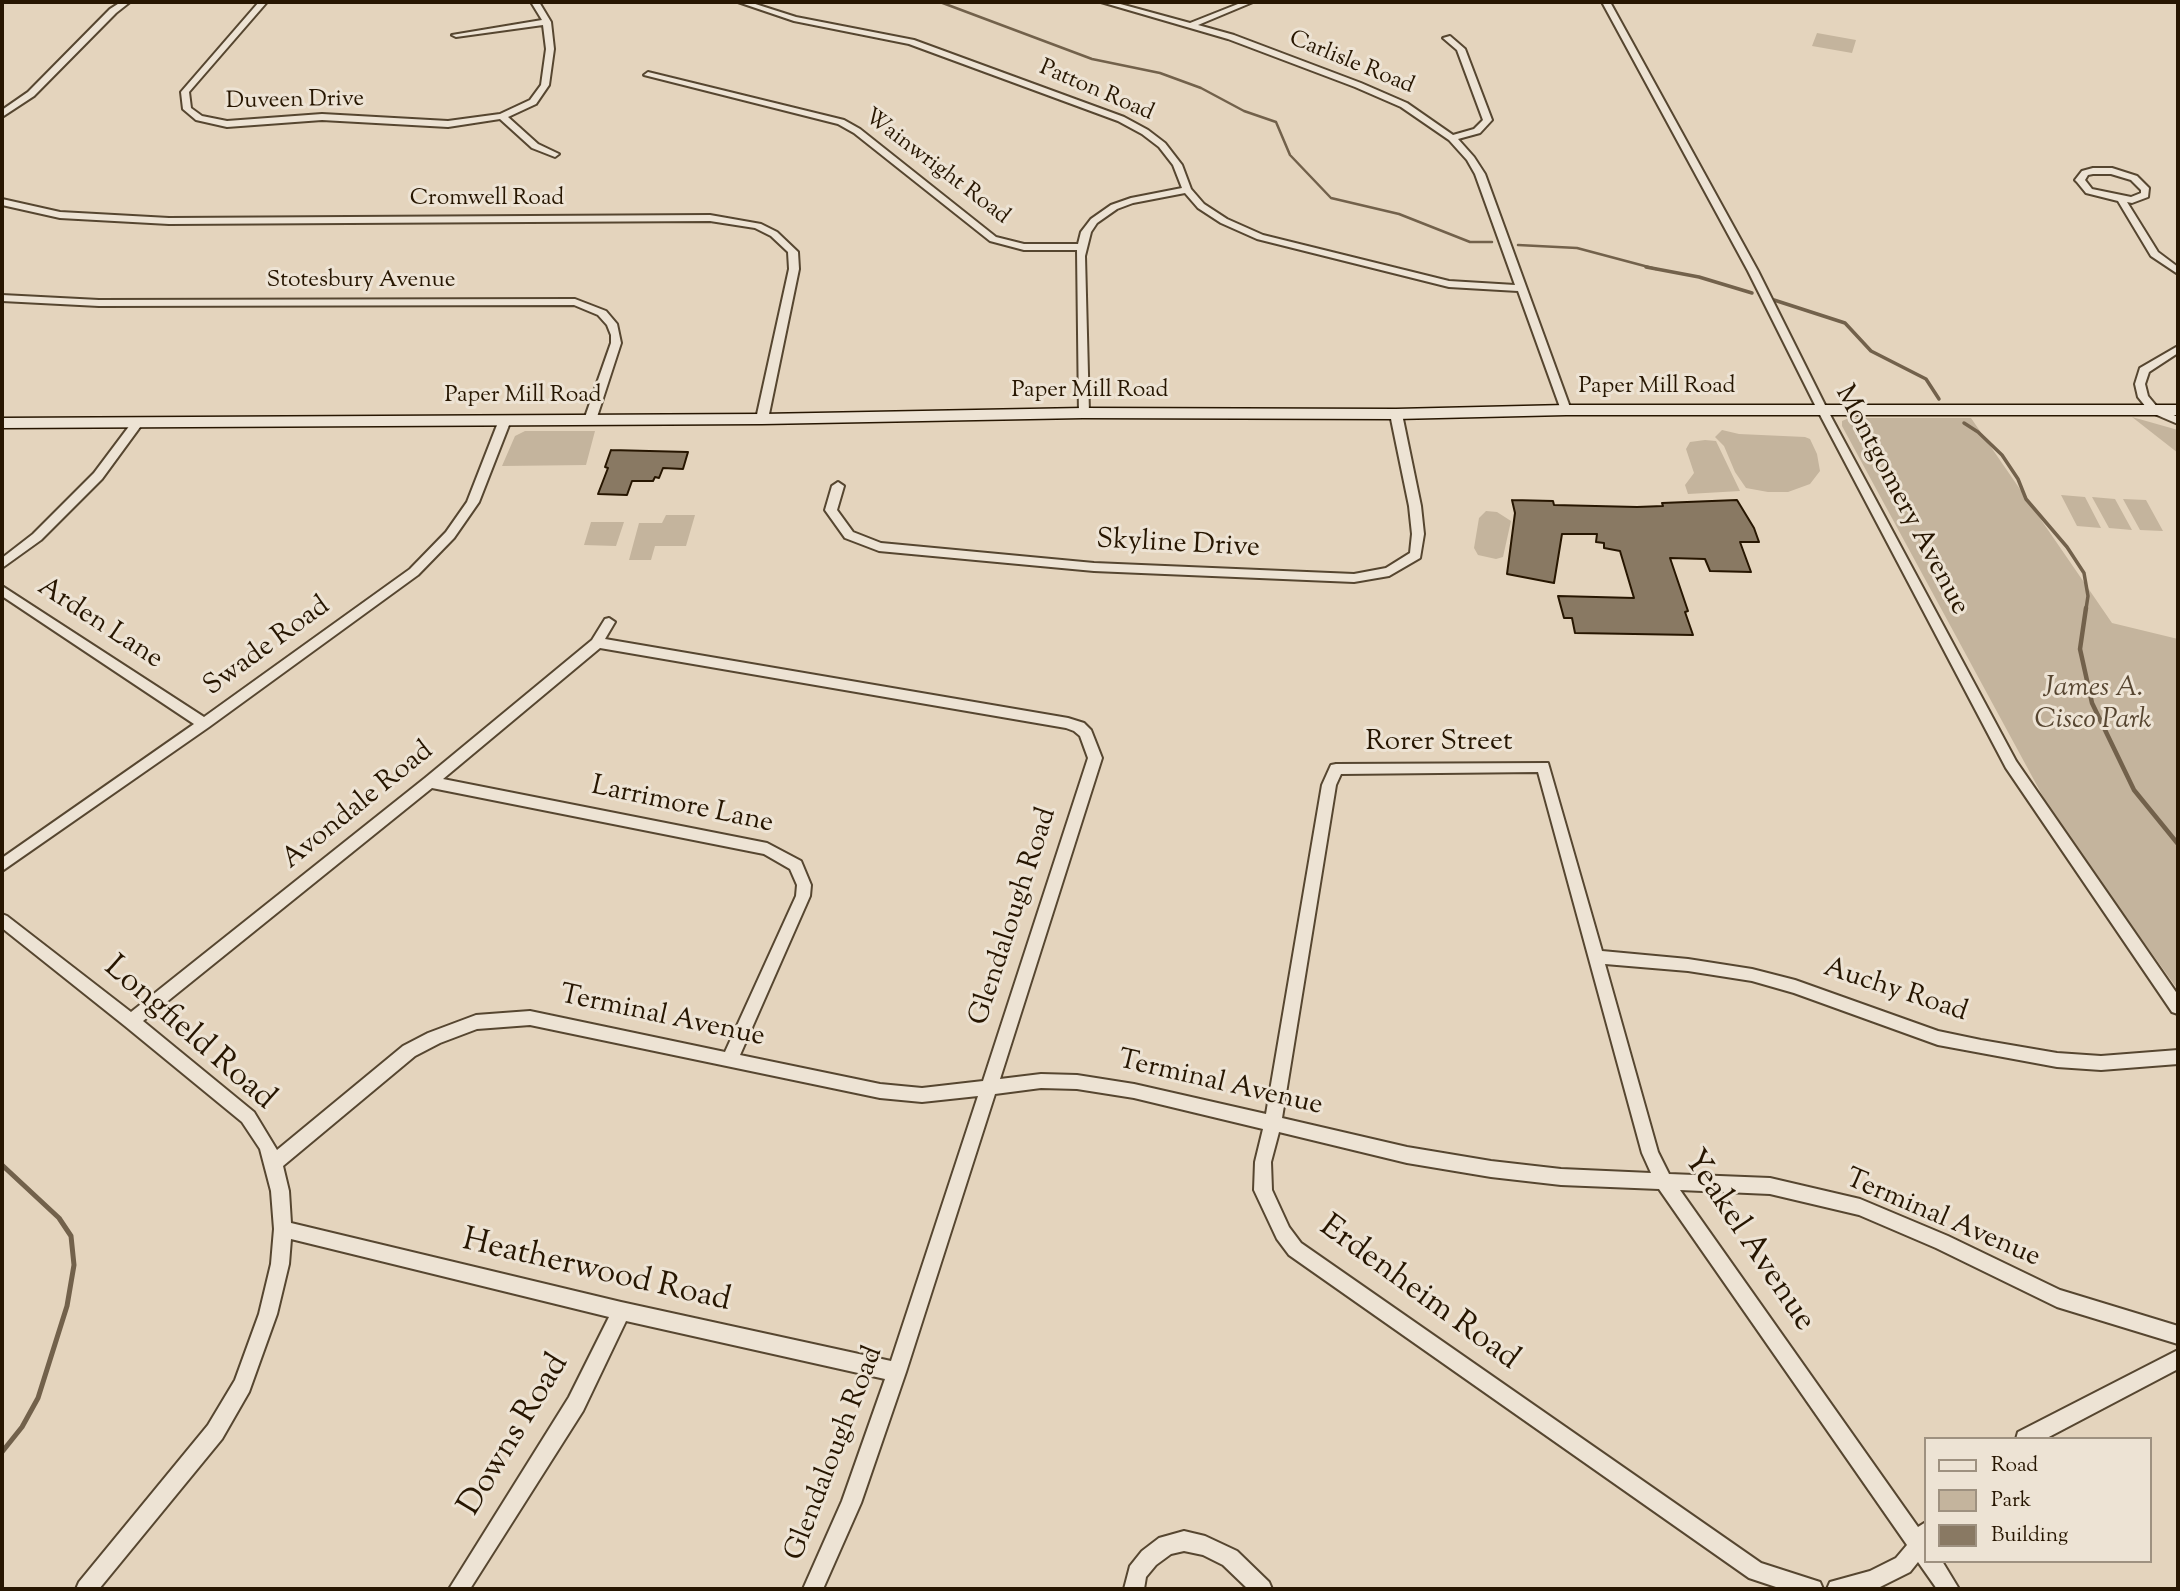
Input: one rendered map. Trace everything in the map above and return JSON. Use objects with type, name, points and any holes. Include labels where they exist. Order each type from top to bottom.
[{"type":"main road","name":"Paper Mill Road","points":[[2,424],[1083,414],[1396,414],[1566,410],[2178,410]]},
{"type":"street","points":[[2,114],[31,94],[113,11],[126,2]]},
{"type":"street","name":"Duveen Drive","points":[[263,2],[185,92],[187,109],[199,118],[227,124],[322,117],[448,124],[502,116],[533,102],[542,92],[550,59],[547,22]]},
{"type":"street","points":[[456,35],[547,22],[535,2]]},
{"type":"street","name":"Patton Road","points":[[742,2],[788,17],[911,42],[1121,119],[1163,145],[1177,165],[1187,190],[1201,206],[1216,217],[1260,237],[1449,284],[1521,288]]},
{"type":"street","name":"Carlisle Road","points":[[1105,2],[1231,37],[1382,94],[1421,115],[1452,138],[1471,159],[1480,174],[1566,410]]},
{"type":"street","points":[[1192,25],[1249,2]]},
{"type":"street","name":"Montgomery Avenue","points":[[1606,2],[1753,271],[1823,411],[2011,764],[2178,1007]]},
{"type":"street","points":[[1447,38],[1461,49],[1488,120],[1481,130],[1452,138]]},
{"type":"street","name":"Wainwright Road","points":[[648,75],[841,122],[858,131],[993,239],[1024,247],[1082,247]]},
{"type":"street","points":[[502,116],[535,146],[555,154]]},
{"type":"street","points":[[2122,201],[2140,199],[2146,190],[2133,178],[2112,171],[2093,170],[2081,176],[2083,186],[2090,191],[2122,201],[2154,254],[2178,271]]},
{"type":"street","points":[[1083,414],[1082,247],[1091,225],[1114,207],[1138,199],[1187,190]]},
{"type":"street","name":"Cromwell Road","points":[[2,202],[60,215],[169,221],[710,218],[758,226],[774,233],[788,246],[793,252],[794,269],[762,419]]},
{"type":"street","name":"Stotesbury Avenue","points":[[2,298],[99,303],[575,302],[602,313],[612,324],[616,335],[616,343],[590,420]]},
{"type":"street","points":[[2178,349],[2148,367],[2141,376],[2140,384],[2143,397],[2154,410],[2178,421]]},
{"type":"street","name":"Skyline Drive","points":[[838,486],[831,510],[849,536],[879,547],[1094,568],[1354,578],[1389,572],[1416,555],[1418,534],[1415,506],[1396,414]]},
{"type":"street","name":"Swade Road","points":[[2,864],[204,724],[414,572],[450,535],[473,502],[505,420]]},
{"type":"street","points":[[2,564],[37,537],[98,476],[137,423]]},
{"type":"street","name":"Arden Lane","points":[[2,590],[204,724]]},
{"type":"street","name":"Avondale Road","points":[[131,1021],[430,782],[597,643],[609,622]]},
{"type":"street","name":"Glendalough Road","points":[[597,643],[1068,723],[1079,727],[1086,734],[1095,758],[986,1088],[897,1372],[851,1503],[813,1589]]},
{"type":"street","name":"Rorer Street","points":[[1336,769],[1543,767]]},
{"type":"street","name":"Yeakel Avenue","points":[[1543,767],[1650,1153],[1663,1180],[1924,1548]]},
{"type":"street","name":"Erdenheim Road","points":[[1336,769],[1329,785],[1273,1123],[1263,1162],[1263,1190],[1278,1226],[1295,1249],[1756,1571],[1813,1589]]},
{"type":"street","name":"Larrimore Lane","points":[[430,782],[767,849],[796,865],[804,885],[803,896],[730,1059]]},
{"type":"street","name":"Longfield Road","points":[[2,919],[248,1117],[267,1145],[280,1191],[283,1229],[280,1264],[268,1314],[242,1385],[215,1432],[86,1589]]},
{"type":"street","name":"Auchy Road","points":[[1596,957],[1688,965],[1752,975],[1795,987],[1938,1038],[1981,1047],[2057,1060],[2101,1063],[2178,1057]]},
{"type":"street","name":"Terminal Avenue","points":[[274,1163],[409,1051],[476,1022],[530,1018],[880,1091],[922,1095],[1041,1082],[1077,1082],[1134,1091],[1407,1155],[1491,1169],[1561,1177],[1770,1186],[1860,1207],[1941,1242],[2057,1298],[2178,1335]]},
{"type":"street","name":"Heatherwood Road","points":[[283,1229],[621,1311],[897,1372]]},
{"type":"street","name":"Downs Road","points":[[459,1589],[576,1404],[621,1311]]},
{"type":"street","points":[[2029,1437],[2178,1359]]},
{"type":"street","points":[[1134,1589],[1137,1573],[1149,1558],[1166,1545],[1184,1541],[1205,1546],[1230,1558],[1262,1589]]},
{"type":"street","points":[[1836,1589],[1872,1581],[1903,1565],[1924,1550]]},
{"type":"street","name":"Yeakel Avenue","points":[[1934,1563],[1950,1589]]},
{"type":"green space","points":[[1817,33],[1856,40],[1852,53],[1812,46]]},
{"type":"green space","points":[[2132,417],[2178,430],[2178,453]]},
{"type":"green space","name":"James A. Cisco Park","points":[[1849,418],[1971,418],[2112,623],[2178,639],[2178,990],[2053,815],[1842,426],[1842,421]]},
{"type":"green space","points":[[1722,430],[1739,434],[1810,439],[1817,454],[1820,471],[1810,484],[1788,492],[1746,488],[1735,472],[1724,446],[1715,437]]},
{"type":"green space","points":[[525,431],[595,431],[586,465],[502,466],[515,436]]},
{"type":"green space","points":[[1716,441],[1740,491],[1688,494],[1685,485],[1694,473],[1686,449],[1690,442]]},
{"type":"green space","points":[[2061,495],[2085,497],[2101,528],[2077,526]]},
{"type":"green space","points":[[2092,497],[2115,499],[2132,530],[2109,528]]},
{"type":"green space","points":[[2123,499],[2146,500],[2163,531],[2140,530]]},
{"type":"green space","points":[[1486,511],[1497,512],[1511,521],[1503,557],[1496,559],[1478,555],[1474,548],[1479,518]]},
{"type":"green space","points":[[666,515],[695,515],[686,546],[655,546],[651,560],[629,560],[639,523],[662,523]]},
{"type":"green space","points":[[591,522],[624,522],[616,546],[584,545]]},
{"type":"building","points":[[611,450],[688,452],[683,469],[663,468],[659,478],[655,477],[653,481],[632,481],[627,495],[598,494],[608,468],[605,467]]},
{"type":"building","points":[[1512,500],[1553,501],[1554,505],[1637,507],[1663,506],[1662,503],[1737,500],[1759,542],[1740,542],[1751,572],[1710,571],[1705,559],[1670,558],[1693,635],[1575,633],[1572,618],[1564,618],[1558,596],[1634,598],[1620,551],[1604,548],[1604,543],[1596,542],[1597,534],[1562,534],[1554,583],[1507,574],[1515,513]]},
{"type":"waterway","points":[[940,2],[1092,59],[1160,73],[1201,88],[1244,111],[1276,122],[1290,155],[1331,198],[1399,214],[1470,242],[1492,242]]},
{"type":"waterway","points":[[1518,245],[1577,248],[1655,269]]},
{"type":"waterway","points":[[1646,267],[1655,269]]},
{"type":"waterway","points":[[1655,269],[1699,277],[1752,293]]},
{"type":"waterway","points":[[1774,300],[1845,323],[1871,351],[1926,379],[1939,399]]},
{"type":"waterway","points":[[1964,423],[1978,432],[2002,455],[2018,479],[2026,499],[2067,547],[2084,573],[2088,596],[2086,609]]},
{"type":"waterway","points":[[2086,608],[2080,649],[2092,703],[2134,790],[2178,844]]},
{"type":"waterway","points":[[2,1165],[59,1218],[71,1236],[74,1265],[67,1306],[38,1398],[22,1427],[2,1452]]}]
